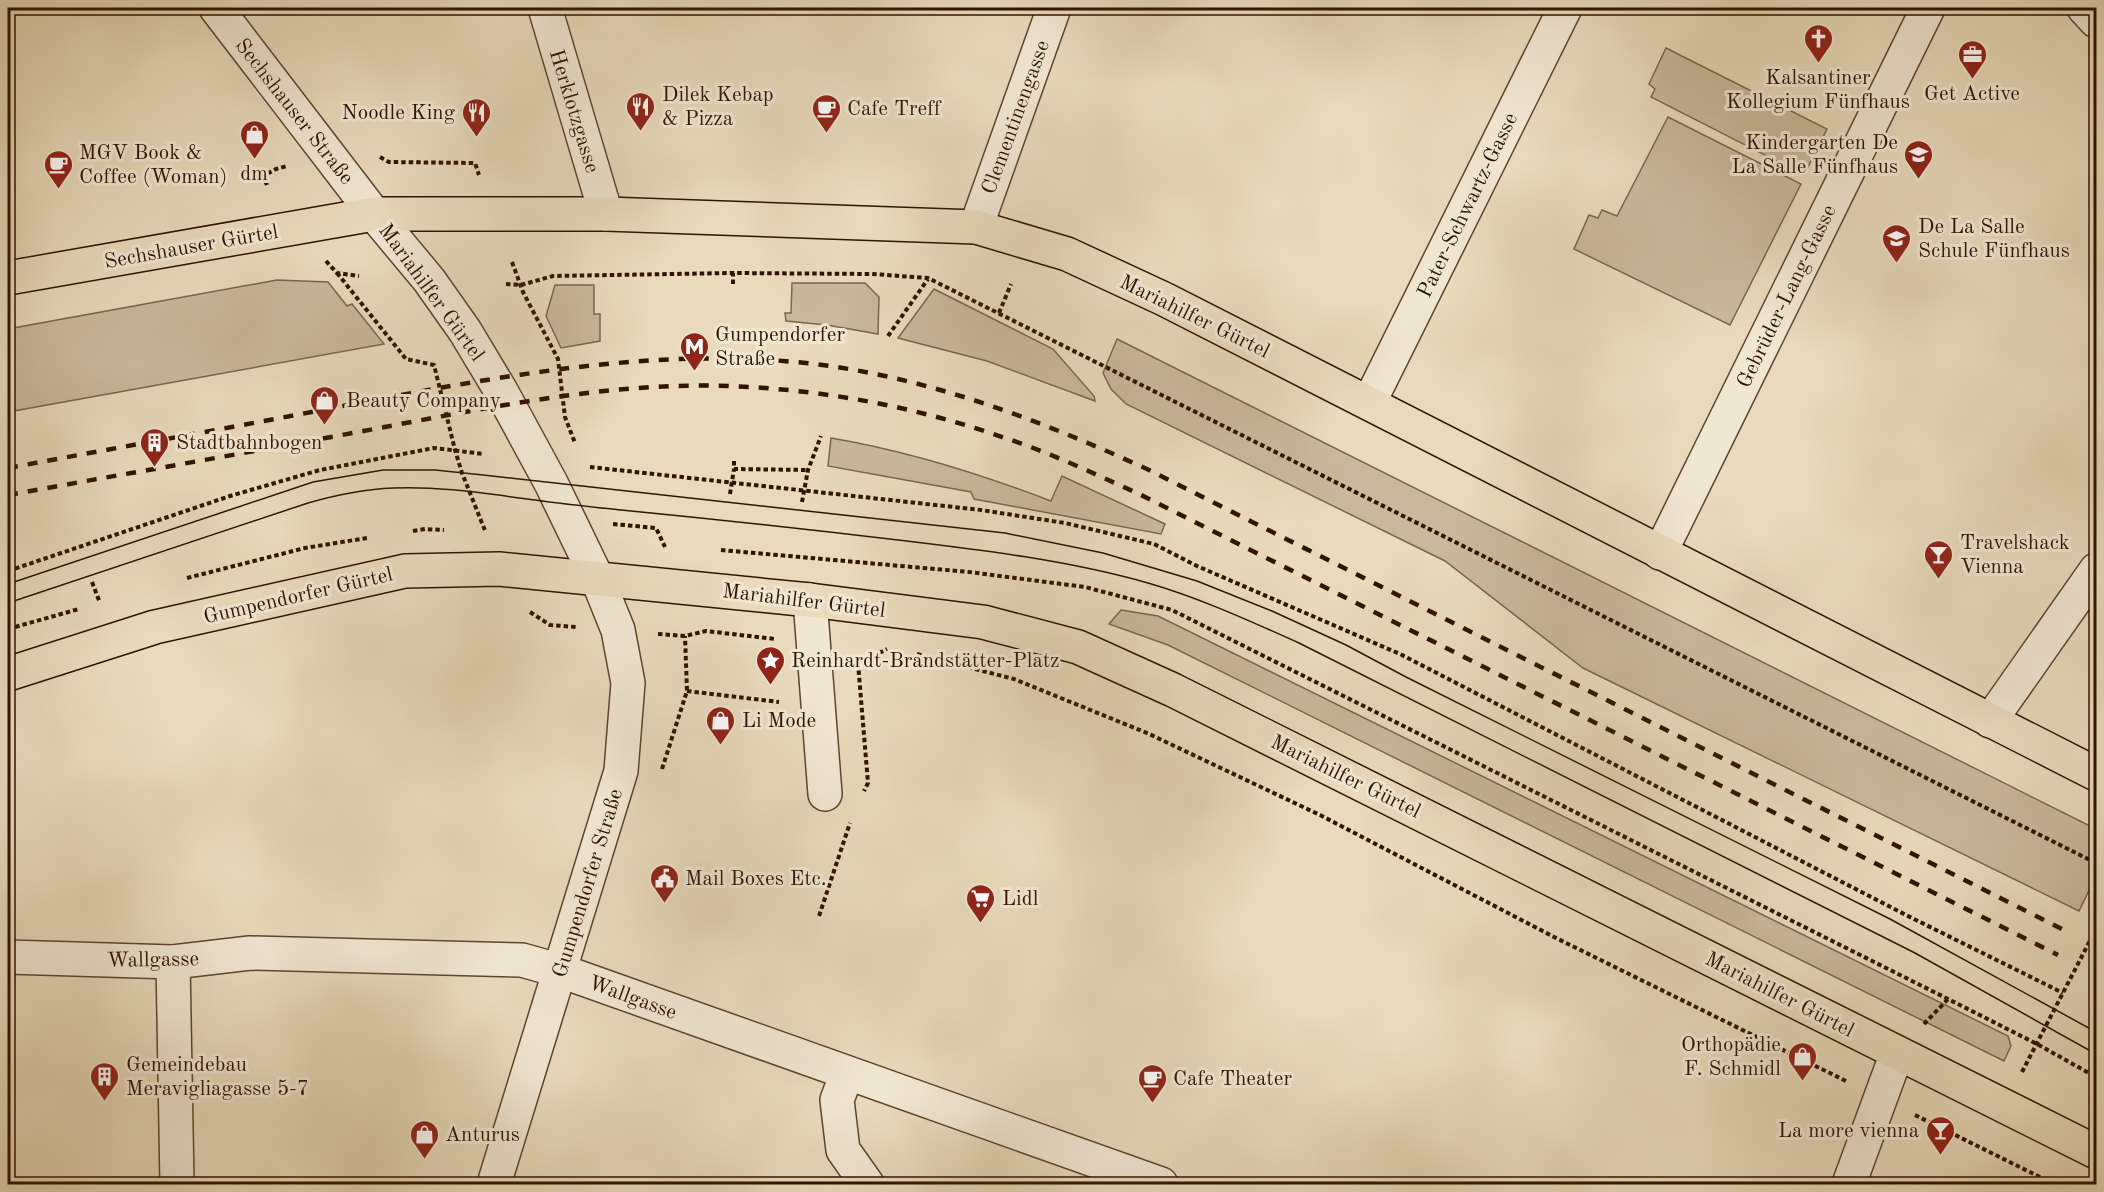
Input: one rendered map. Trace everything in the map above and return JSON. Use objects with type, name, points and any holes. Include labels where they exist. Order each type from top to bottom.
[{"type":"main road","name":"Mariahilfer Gürtel","points":[[374,214],[606,214],[976,227],[1078,259],[1164,299],[2097,774]]},
{"type":"main road","name":"Sechshauser Gürtel","points":[[8,278],[374,214]]},
{"type":"main road","name":"Gumpendorfer Gürtel","points":[[8,674],[155,627],[405,571],[499,569],[597,578]]},
{"type":"main road","name":"Mariahilfer Gürtel","points":[[597,578],[810,600],[983,622],[1078,647],[1184,696],[2003,1105],[2094,1144]]},
{"type":"street","name":"Sechshauser Straße","points":[[216,8],[374,214]]},
{"type":"street","name":"Herklotzgasse","points":[[545,8],[606,214]]},
{"type":"street","name":"Clementinengasse","points":[[976,227],[1054,8]]},
{"type":"street","name":"Pater-Schwartz-Gasse","points":[[1369,403],[1565,8]]},
{"type":"street","name":"Gebrüder-Lang-Gasse","points":[[1660,553],[1928,8]]},
{"type":"street","points":[[2084,8],[2097,21]]},
{"type":"street","name":"Mariahilfer Gürtel","points":[[374,214],[429,280],[467,335],[539,460],[597,578]]},
{"type":"street","points":[[1990,721],[2097,570]]},
{"type":"street","name":"Gumpendorfer Straße","points":[[494,1185],[621,771],[628,683],[618,630],[597,578]]},
{"type":"street","points":[[810,600],[825,794]]},
{"type":"street","name":"Wallgasse","points":[[8,957],[173,962],[250,953],[522,960],[561,971],[1161,1185]]},
{"type":"street","points":[[173,962],[177,1185]]},
{"type":"street","points":[[1850,1185],[1897,1053]]},
{"type":"street","points":[[847,1073],[837,1100],[843,1150],[867,1185]]},
{"type":"path","points":[[374,155],[389,162],[475,164],[479,175]]},
{"type":"path","points":[[267,185],[263,176],[287,166]]},
{"type":"path","points":[[326,261],[406,359],[434,365],[454,450],[510,599],[550,625],[575,627]]},
{"type":"path","points":[[512,262],[558,359],[565,417],[576,445]]},
{"type":"path","points":[[337,273],[359,276]]},
{"type":"path","points":[[733,273],[733,284]]},
{"type":"path","points":[[506,284],[521,285],[553,276],[733,273],[872,274],[928,278],[2097,864]]},
{"type":"path","points":[[888,336],[928,278]]},
{"type":"path","points":[[999,314],[1011,284]]},
{"type":"path","points":[[801,502],[808,470],[821,436]]},
{"type":"path","points":[[8,572],[230,496],[320,470],[434,448],[484,454]]},
{"type":"path","points":[[730,494],[735,461]]},
{"type":"path","points":[[584,464],[590,467],[981,510],[1065,523],[1154,544],[1197,566],[1400,654],[1908,916],[2063,993]]},
{"type":"path","points":[[590,467],[593,477]]},
{"type":"path","points":[[734,469],[808,470]]},
{"type":"path","points":[[608,516],[612,524],[656,528]]},
{"type":"path","points":[[403,532],[424,529],[455,530]]},
{"type":"path","points":[[475,531],[497,532]]},
{"type":"path","points":[[184,579],[305,548],[370,537]]},
{"type":"path","points":[[653,544],[676,546]]},
{"type":"path","points":[[711,549],[981,573],[1084,587],[1172,610],[2037,1044],[2097,1077]]},
{"type":"path","points":[[92,582],[100,603]]},
{"type":"path","points":[[8,629],[111,600]]},
{"type":"path","points":[[664,634],[685,636],[706,631],[775,639],[780,649]]},
{"type":"path","points":[[850,662],[859,663],[890,648]]},
{"type":"path","points":[[913,653],[1014,679],[1147,733],[1320,815],[1556,938],[2054,1185]]},
{"type":"path","points":[[859,663],[868,783],[860,799]]},
{"type":"path","points":[[687,692],[819,706]]},
{"type":"path","points":[[819,916],[852,817]]},
{"type":"path","points":[[1980,1148],[2097,929]]},
{"type":"shaded area","points":[[1666,48],[1827,129],[1804,175],[1651,97],[1655,89],[1649,84]]},
{"type":"shaded area","points":[[1668,117],[1801,184],[1730,325],[1574,249],[1589,215],[1598,218],[1602,210],[1617,216]]},
{"type":"shaded area","points":[[277,280],[328,282],[347,306],[352,304],[384,344],[8,412],[8,329]]},
{"type":"shaded area","points":[[792,283],[865,283],[879,297],[878,334],[786,321],[785,313],[791,313]]},
{"type":"shaded area","points":[[555,285],[594,285],[594,314],[600,314],[600,341],[561,348],[546,316]]},
{"type":"shaded area","points":[[934,289],[1053,349],[1094,396],[1095,401],[987,361],[898,338]]},
{"type":"shaded area","points":[[1117,339],[2096,829],[2096,876],[2079,911],[1583,668],[1445,561],[1126,404],[1111,389],[1103,373]]},
{"type":"shaded area","points":[[831,438],[888,449],[942,464],[1051,501],[1062,476],[1165,524],[1161,534],[974,499],[971,492],[828,466]]},
{"type":"shaded area","points":[[1121,610],[1158,616],[2008,1036],[2011,1046],[2004,1061],[1168,645],[1109,624]]},
{"type":"tram line","points":[[8,584],[313,482],[383,470],[435,470],[1005,533],[1103,553],[1197,581],[1272,611],[1346,645],[1890,919],[2096,1032]]},
{"type":"tram line","points":[[8,603],[308,503],[350,493],[393,488],[464,491],[760,524],[993,552],[1087,568],[1148,583],[1187,596],[1299,643],[1915,953],[2096,1054]]},
{"type":"railway","points":[[8,468],[472,382],[598,365],[724,358],[787,361],[888,377],[965,397],[1040,423],[1149,470],[2068,932]]},
{"type":"railway","points":[[8,495],[514,403],[607,391],[702,386],[782,389],[911,410],[1022,444],[1139,494],[2058,955]]},
{"type":"place","name":"Kalsantiner Kollegium Fünfhaus","points":[[1818,64]]},
{"type":"place","name":"Get Active","points":[[1972,80]]},
{"type":"place","name":"Dilek Kebap & Pizza","points":[[641,132]]},
{"type":"place","name":"Cafe Treff","points":[[826,134]]},
{"type":"place","name":"Noodle King","points":[[476,138]]},
{"type":"place","name":"dm","points":[[254,160]]},
{"type":"place","name":"Kindergarten De La Salle Fünfhaus","points":[[1919,180]]},
{"type":"place","name":"MGV Book & Coffee (Woman)","points":[[58,190]]},
{"type":"place","name":"De La Salle Schule Fünfhaus","points":[[1897,264]]},
{"type":"place","name":"Gumpendorfer Straße","points":[[694,372]]},
{"type":"place","name":"Beauty Company","points":[[325,426]]},
{"type":"place","name":"Stadtbahnbogen","points":[[155,468]]},
{"type":"place","name":"Travelshack Vienna","points":[[1939,580]]},
{"type":"place","name":"Reinhardt-Brandstätter-Platz","points":[[770,686]]},
{"type":"place","name":"Li Mode","points":[[721,746]]},
{"type":"place","name":"Mail Boxes Etc.","points":[[664,904]]},
{"type":"place","name":"Lidl","points":[[981,924]]},
{"type":"place","name":"Orthopädie F. Schmidl","points":[[1802,1082]]},
{"type":"place","name":"Gemeindebau Meravigliagasse 5-7","points":[[105,1102]]},
{"type":"place","name":"Cafe Theater","points":[[1152,1104]]},
{"type":"place","name":"La more vienna","points":[[1940,1156]]},
{"type":"place","name":"Anturus","points":[[424,1160]]}]
